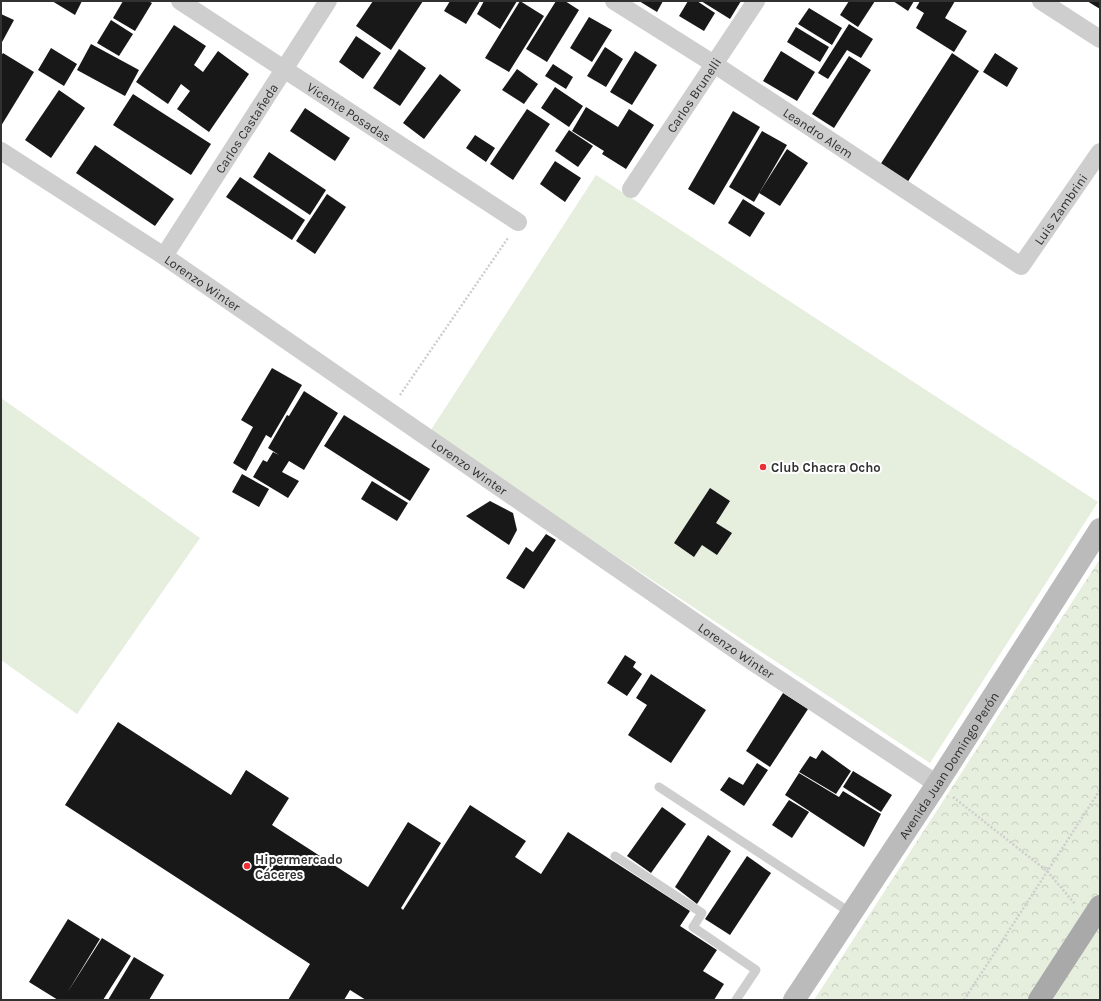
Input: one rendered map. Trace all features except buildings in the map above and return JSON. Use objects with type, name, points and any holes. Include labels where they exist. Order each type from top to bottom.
[{"type":"main road","name":"Avenida Juan Domingo Perón","points":[[794,1000],[937,784],[1100,530]]},
{"type":"main road","points":[[1038,1000],[1095,913]]},
{"type":"street","name":"Vicente Posadas","points":[[180,1],[518,222]]},
{"type":"street","name":"Carlos Castañeda","points":[[164,256],[328,1]]},
{"type":"street","name":"Leandro Alem","points":[[614,1],[714,64],[1021,266]]},
{"type":"street","name":"Carlos Brunelli","points":[[631,189],[756,1]]},
{"type":"street","points":[[1041,1],[1100,39]]},
{"type":"street","name":"Lorenzo Winter","points":[[1,151],[164,256],[756,664],[937,784]]},
{"type":"street","name":"Luis Zambrini","points":[[1021,266],[1100,152]]},
{"type":"lane","points":[[659,787],[851,913]]},
{"type":"lane","points":[[614,856],[702,913],[693,927],[756,970],[741,998]]},
{"type":"path","points":[[389,412],[518,222]]},
{"type":"path","points":[[937,784],[1047,871],[1095,913]]},
{"type":"path","points":[[964,1000],[1100,790]]},
{"type":"green space","name":"Club Chacra Ocho","points":[[596,175],[1098,502],[930,763],[429,433]]},
{"type":"green space","points":[[1,398],[200,538],[77,714],[1,660]]},
{"type":"green space","points":[[1100,559],[1100,1000],[814,1000]]},
{"type":"place","name":"Club Chacra Ocho","points":[[763,467]]},
{"type":"place","name":"Hipermercado Cáceres","points":[[247,866]]}]
